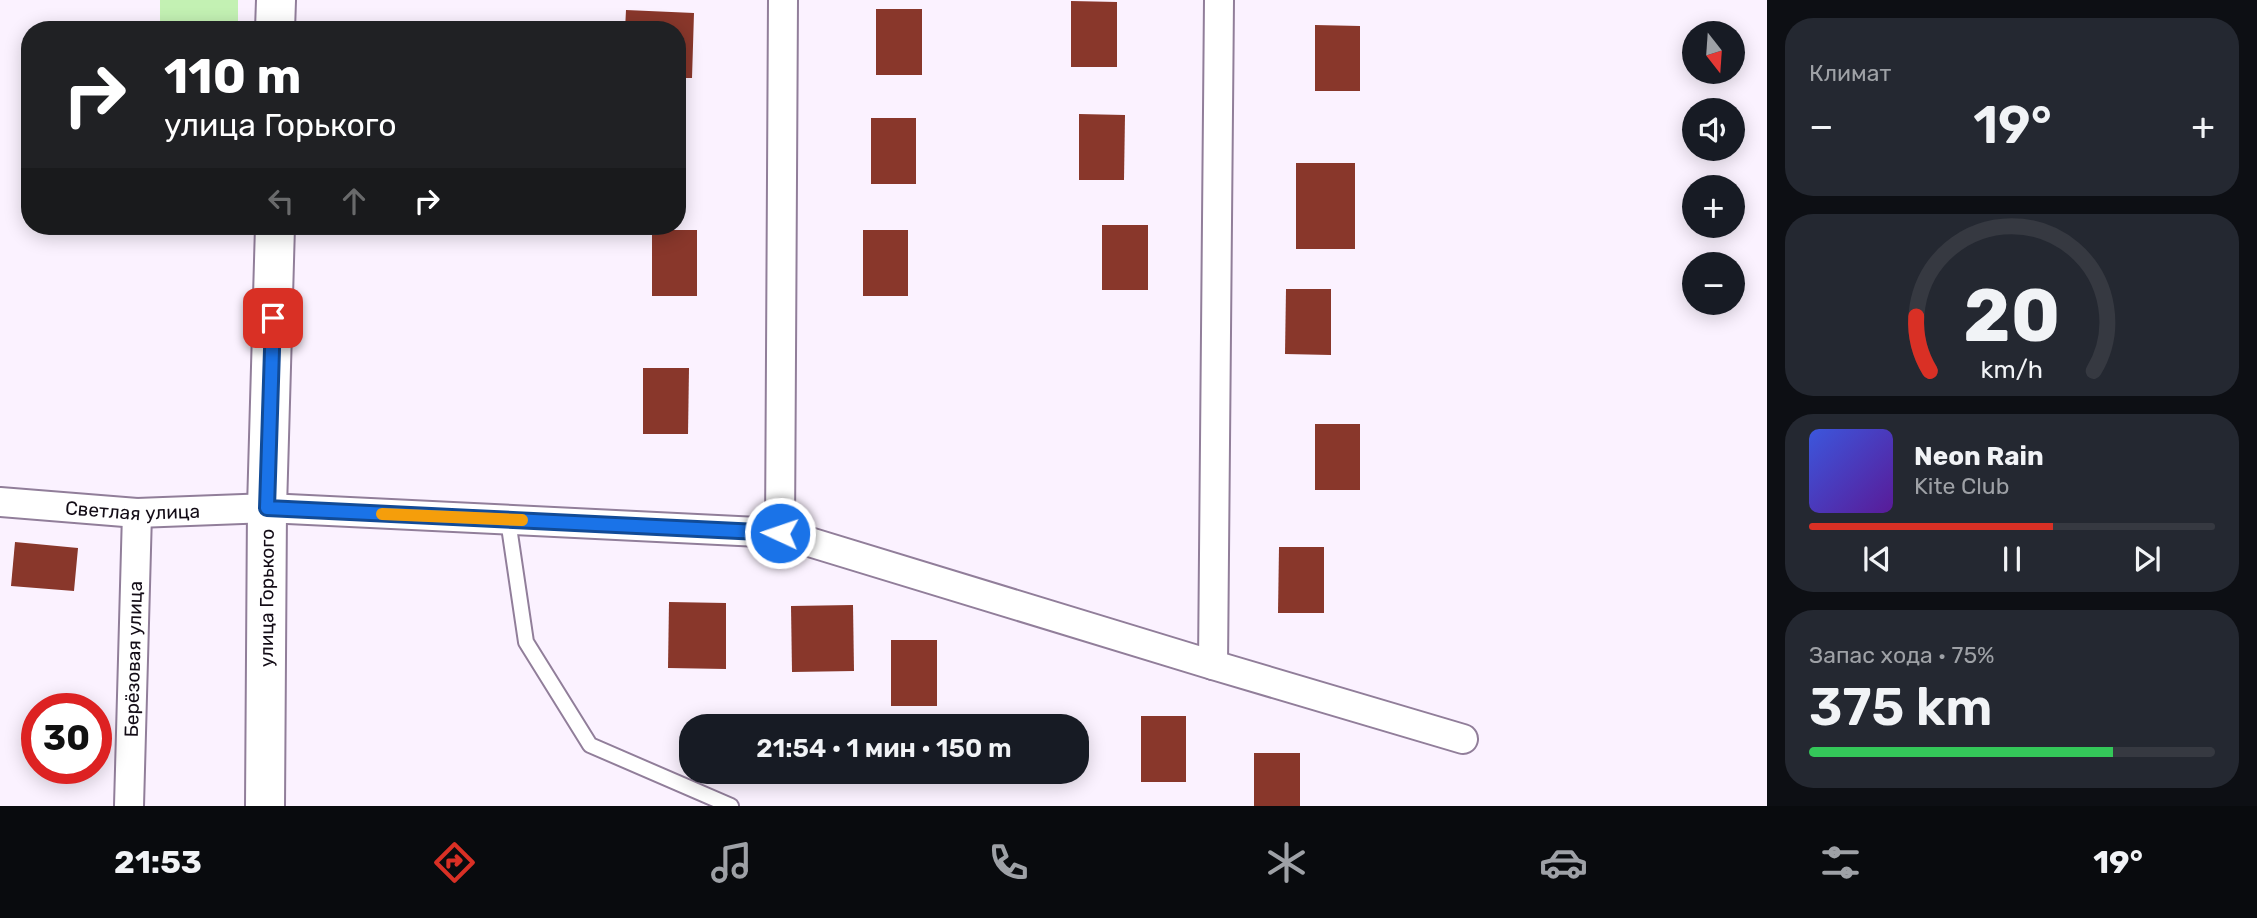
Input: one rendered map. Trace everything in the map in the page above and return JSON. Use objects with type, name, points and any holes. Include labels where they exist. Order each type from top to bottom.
[{"type":"main road","points":[[275,0],[275,21]]},
{"type":"main road","name":"улица Горького","points":[[265,806],[267,508],[275,235]]},
{"type":"street","points":[[780,533],[783,0]]},
{"type":"street","points":[[1213,666],[1219,0]]},
{"type":"street","name":"Светлая улица","points":[[0,502],[137,513],[267,508],[780,533],[1213,666],[1463,738]]},
{"type":"street","name":"Берёзовая улица","points":[[129,806],[137,513]]},
{"type":"lane","points":[[508,520],[526,642],[590,746],[731,806]]},
{"type":"green space","points":[[160,0],[238,0],[238,21],[160,21]]},
{"type":"building","points":[[1071,1],[1117,2],[1117,67],[1071,67]]},
{"type":"building","points":[[876,9],[922,9],[922,75],[876,75]]},
{"type":"building","points":[[626,10],[694,13],[692,78],[686,78],[686,21],[625,21]]},
{"type":"building","points":[[1315,25],[1360,26],[1360,91],[1315,91]]},
{"type":"building","points":[[1079,114],[1125,115],[1124,180],[1079,180]]},
{"type":"building","points":[[871,118],[916,118],[916,184],[871,184]]},
{"type":"building","points":[[1296,163],[1355,163],[1355,249],[1296,249]]},
{"type":"building","points":[[1102,225],[1148,225],[1148,290],[1102,290]]},
{"type":"building","points":[[686,230],[697,230],[697,296],[652,296],[652,235],[686,235]]},
{"type":"building","points":[[863,230],[908,230],[908,296],[863,296]]},
{"type":"building","points":[[1286,289],[1331,289],[1331,355],[1285,354]]},
{"type":"building","points":[[643,368],[689,368],[688,434],[643,434]]},
{"type":"building","points":[[1315,424],[1360,424],[1360,490],[1315,490]]},
{"type":"building","points":[[15,542],[78,548],[74,591],[11,586]]},
{"type":"building","points":[[1279,547],[1324,547],[1324,613],[1278,613]]},
{"type":"building","points":[[669,602],[726,603],[726,669],[668,668]]},
{"type":"building","points":[[853,605],[854,671],[792,672],[791,606]]},
{"type":"building","points":[[891,640],[937,640],[937,706],[891,706]]},
{"type":"building","points":[[1141,716],[1186,716],[1186,782],[1141,782]]},
{"type":"building","points":[[1254,753],[1300,753],[1300,806],[1254,806]]},
{"type":"slow traffic","points":[[382,514],[522,520]]},
{"type":"route","points":[[273,318],[267,508],[780,533]]}]
